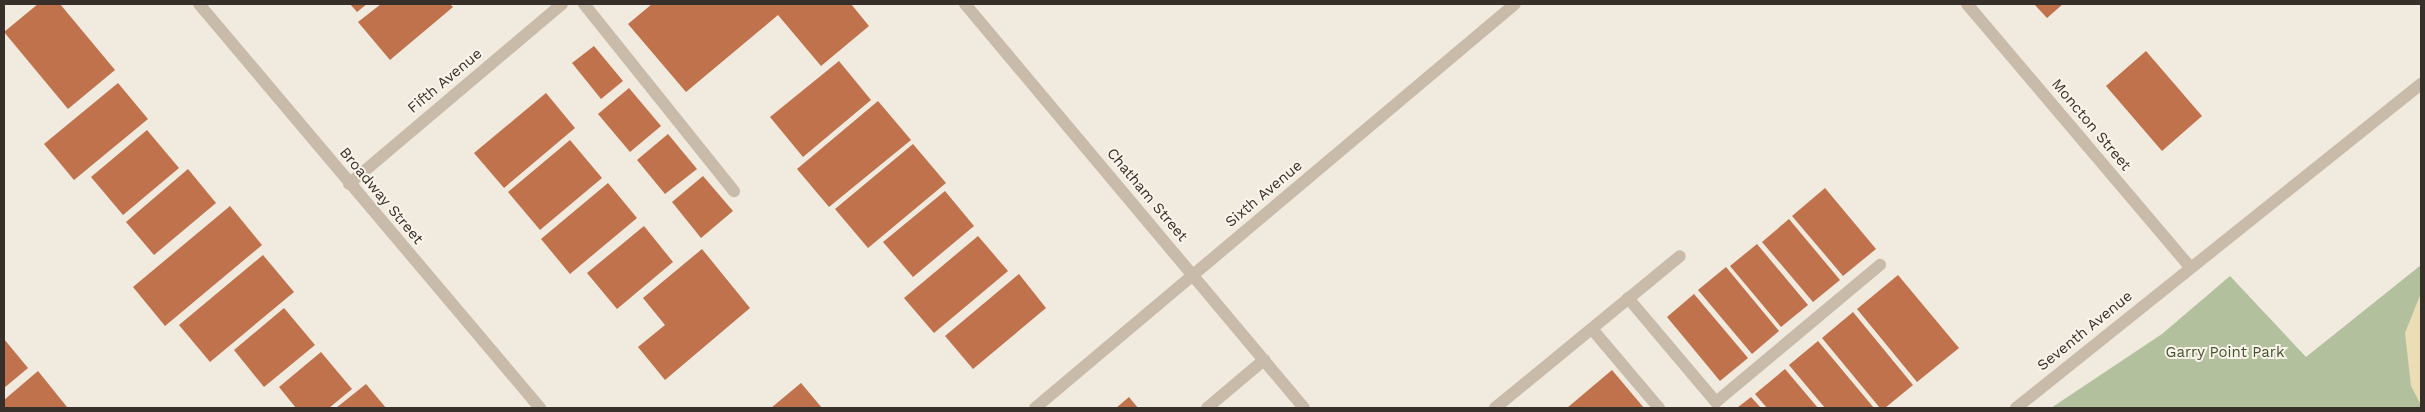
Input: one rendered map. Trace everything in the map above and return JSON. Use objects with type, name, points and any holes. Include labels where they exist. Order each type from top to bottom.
[{"type":"street","name":"Broadway Street","points":[[199,4],[540,408]]},
{"type":"street","name":"Fifth Avenue","points":[[349,184],[562,4]]},
{"type":"street","points":[[584,4],[734,192]]},
{"type":"street","name":"Chatham Street","points":[[964,4],[1304,408]]},
{"type":"street","name":"Sixth Avenue","points":[[1034,408],[1515,4]]},
{"type":"street","name":"Moncton Street","points":[[1968,4],[2190,268]]},
{"type":"street","name":"Seventh Avenue","points":[[2016,408],[2421,84]]},
{"type":"street","points":[[1495,408],[1680,256]]},
{"type":"street","points":[[1628,298],[1716,402],[1880,265]]},
{"type":"street","points":[[1592,328],[1659,408]]},
{"type":"street","points":[[1207,408],[1264,360]]},
{"type":"green space","name":"Garry Point Park","points":[[2421,265],[2421,408],[2051,408],[2162,334],[2230,276],[2306,357]]},
{"type":"sand","points":[[2421,293],[2421,405],[2411,386],[2405,333]]},
{"type":"building","points":[[38,4],[60,4],[115,70],[68,109],[4,32]]},
{"type":"building","points":[[350,4],[367,4],[357,12]]},
{"type":"building","points":[[381,4],[450,4],[453,7],[390,60],[358,22]]},
{"type":"building","points":[[652,4],[851,4],[869,26],[821,66],[778,15],[686,92],[628,24]]},
{"type":"building","points":[[2034,4],[2063,4],[2047,18]]},
{"type":"building","points":[[594,46],[623,81],[601,99],[572,63]]},
{"type":"building","points":[[2146,51],[2202,116],[2162,151],[2106,86]]},
{"type":"building","points":[[839,61],[871,100],[803,157],[770,117]]},
{"type":"building","points":[[118,83],[148,119],[74,180],[44,144]]},
{"type":"building","points":[[629,88],[661,126],[630,152],[598,114]]},
{"type":"building","points":[[546,93],[575,128],[504,188],[474,153]]},
{"type":"building","points":[[878,101],[911,140],[829,207],[797,169]]},
{"type":"building","points":[[147,130],[179,168],[123,215],[91,177]]},
{"type":"building","points":[[668,134],[697,169],[665,194],[637,160]]},
{"type":"building","points":[[570,140],[602,178],[540,230],[508,192]]},
{"type":"building","points":[[913,144],[946,183],[868,248],[835,209]]},
{"type":"building","points":[[188,169],[216,203],[154,255],[126,222]]},
{"type":"building","points":[[703,176],[733,211],[701,238],[672,202]]},
{"type":"building","points":[[608,183],[637,218],[570,274],[541,239]]},
{"type":"building","points":[[1825,188],[1876,249],[1843,276],[1792,216]]},
{"type":"building","points":[[945,191],[974,226],[913,277],[883,242]]},
{"type":"building","points":[[230,206],[262,245],[165,326],[133,287]]},
{"type":"building","points":[[1789,219],[1840,280],[1813,302],[1762,242]]},
{"type":"building","points":[[644,226],[673,262],[617,309],[587,273]]},
{"type":"building","points":[[978,236],[1008,271],[934,333],[904,298]]},
{"type":"building","points":[[1757,244],[1808,305],[1781,327],[1730,266]]},
{"type":"building","points":[[702,249],[750,308],[665,380],[638,347],[665,325],[643,298]]},
{"type":"building","points":[[263,255],[294,292],[210,362],[179,325]]},
{"type":"building","points":[[1726,267],[1779,331],[1752,354],[1698,290]]},
{"type":"building","points":[[1019,274],[1046,308],[973,369],[945,336]]},
{"type":"building","points":[[1898,275],[1959,348],[1917,382],[1857,309]]},
{"type":"building","points":[[1694,294],[1748,358],[1720,381],[1667,317]]},
{"type":"building","points":[[284,308],[315,345],[264,387],[234,350]]},
{"type":"building","points":[[1853,312],[1913,385],[1885,408],[1880,408],[1822,338]]},
{"type":"building","points":[[4,339],[28,368],[4,388]]},
{"type":"building","points":[[1818,341],[1874,408],[1825,408],[1789,365]]},
{"type":"building","points":[[321,352],[352,389],[329,408],[296,408],[279,387]]},
{"type":"building","points":[[1785,369],[1818,408],[1767,408],[1755,394]]},
{"type":"building","points":[[1612,370],[1644,408],[1567,408]]},
{"type":"building","points":[[38,371],[67,407],[4,408],[4,400]]},
{"type":"building","points":[[801,383],[822,408],[771,408]]},
{"type":"building","points":[[366,384],[386,408],[336,408]]},
{"type":"building","points":[[1129,397],[1138,408],[1116,408]]},
{"type":"building","points":[[1751,397],[1761,408],[1737,408]]}]
